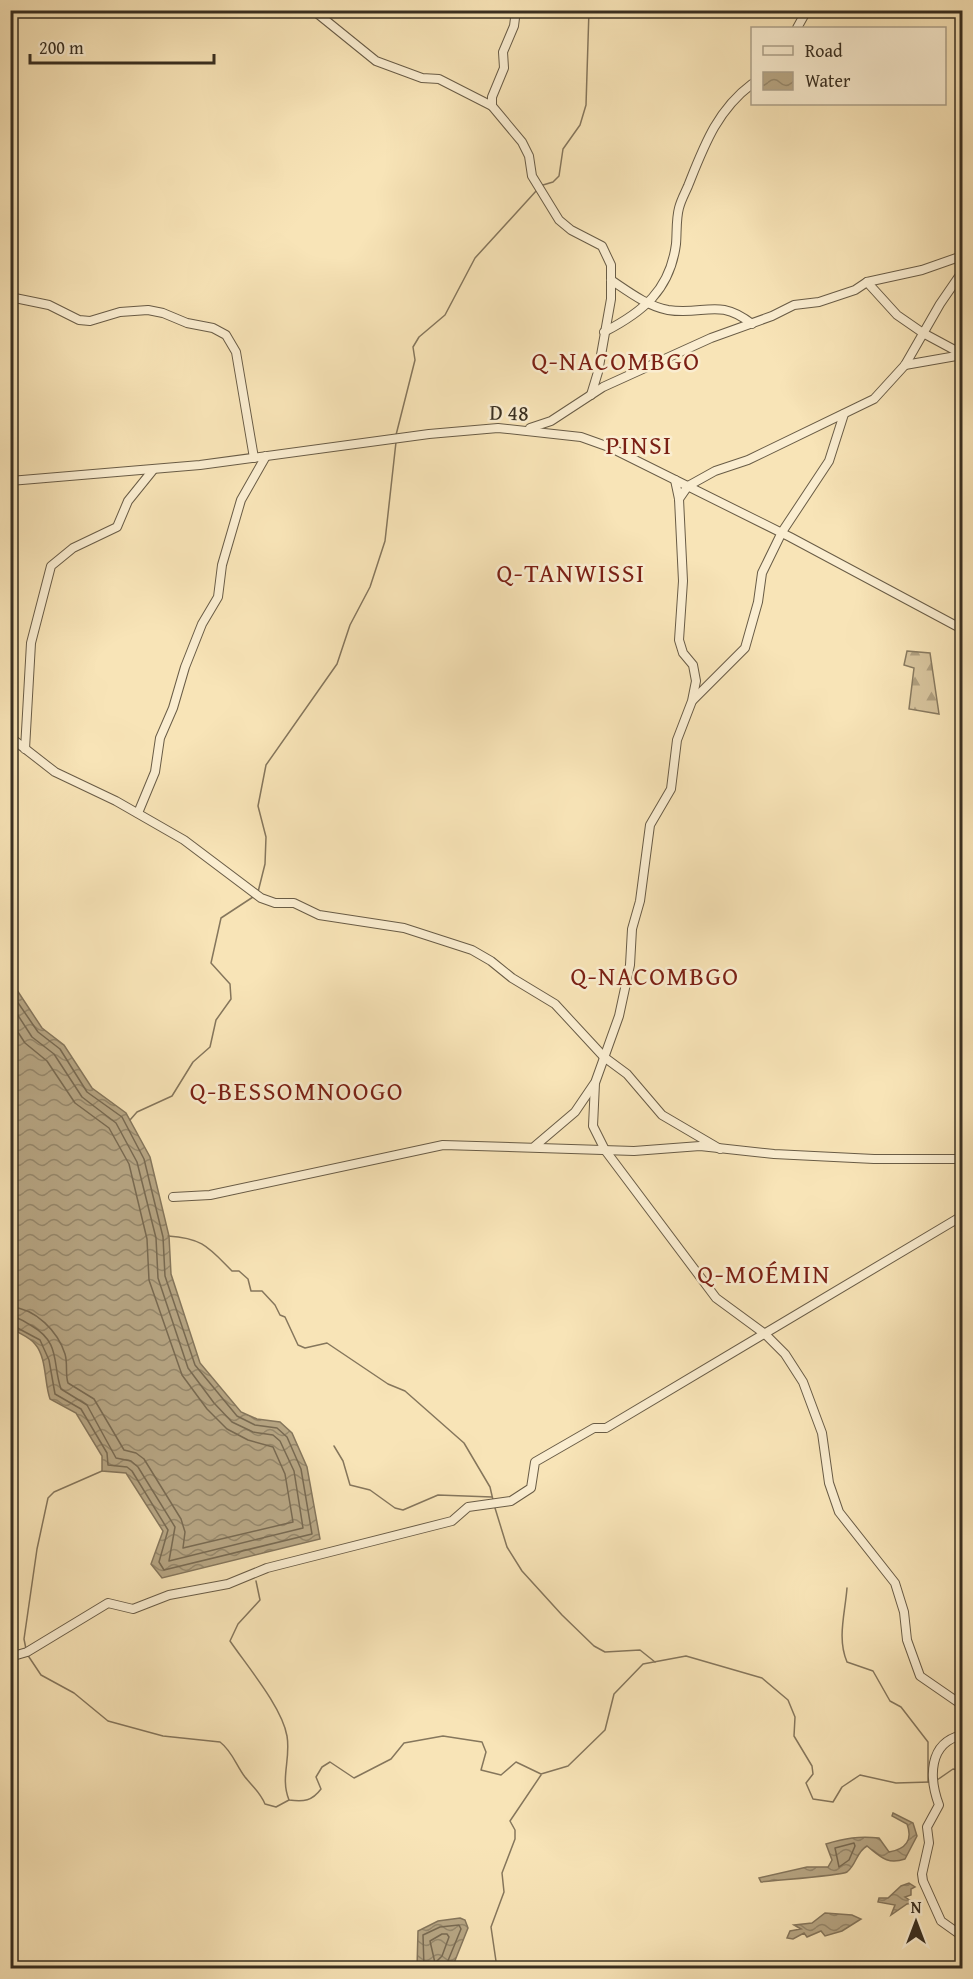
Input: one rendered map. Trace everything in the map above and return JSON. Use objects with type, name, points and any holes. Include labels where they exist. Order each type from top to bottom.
[{"type":"street","points":[[10,24],[16,10]]},
{"type":"street","points":[[313,10],[376,61],[422,78],[439,79],[492,106],[522,142],[529,156],[532,176],[559,220],[571,230],[603,246],[611,265],[611,299],[598,372],[591,395]]},
{"type":"street","points":[[492,106],[492,97],[504,68],[503,52],[514,26],[516,10]]},
{"type":"street","points":[[798,27],[807,10]]},
{"type":"street","points":[[604,332],[648,304],[669,273],[676,243],[679,208],[698,156],[715,123],[735,97],[751,85]]},
{"type":"street","points":[[526,429],[551,421],[603,387],[657,362],[794,305],[819,302],[855,290],[867,282],[922,270],[963,256]]},
{"type":"street","points":[[679,499],[688,486],[715,471],[748,460],[874,399],[905,365],[963,272]]},
{"type":"street","points":[[611,280],[648,304],[670,310],[725,308],[736,311],[752,324]]},
{"type":"street","points":[[867,282],[897,315],[923,333],[963,354]]},
{"type":"street","points":[[10,297],[49,305],[79,320],[90,321],[120,312],[148,310],[226,335],[236,352],[254,458]]},
{"type":"street","points":[[905,365],[963,354]]},
{"type":"street","points":[[692,701],[745,648],[758,602],[762,573],[782,532],[829,461],[844,414]]},
{"type":"street","name":"D 48","points":[[10,481],[153,470],[429,434],[498,428],[581,436],[596,441],[782,532],[963,630]]},
{"type":"street","points":[[138,813],[155,772],[160,738],[173,708],[185,667],[202,624],[218,597],[222,565],[242,500],[266,456]]},
{"type":"street","points":[[26,749],[31,643],[51,566],[73,548],[117,527],[128,501],[153,470]]},
{"type":"street","points":[[535,1146],[575,1112],[595,1083],[619,1016],[630,964],[632,929],[640,900],[650,825],[670,789],[677,740],[692,701],[696,681],[693,665],[684,653],[679,640],[683,581],[679,499],[675,480]]},
{"type":"street","points":[[10,737],[55,772],[138,813],[184,840],[261,898],[275,903],[294,903],[320,915],[404,928],[471,950],[555,1004],[604,1057],[627,1074],[662,1116],[720,1149]]},
{"type":"street","points":[[595,1083],[593,1126],[605,1150],[716,1298],[765,1334],[785,1353],[803,1382],[822,1433],[829,1483],[839,1512],[895,1583],[904,1612],[906,1640],[920,1676],[963,1705]]},
{"type":"street","points":[[173,1197],[210,1195],[443,1144],[634,1151],[700,1146],[874,1159],[963,1159]]},
{"type":"street","points":[[10,1657],[27,1652],[108,1603],[133,1609],[169,1595],[228,1584],[267,1568],[452,1521],[468,1507],[511,1501],[531,1488],[535,1462],[594,1428],[606,1428],[963,1216]]},
{"type":"street","points":[[963,1735],[952,1738],[936,1753],[932,1766],[932,1781],[939,1805],[927,1827],[929,1849],[922,1874],[941,1921],[963,1936]]},
{"type":"green space","points":[[907,651],[930,653],[939,714],[909,709],[914,668],[904,665]]},
{"type":"water","points":[[11,981],[42,1028],[64,1045],[92,1088],[126,1113],[150,1157],[169,1236],[171,1274],[200,1363],[241,1412],[257,1419],[280,1422],[292,1433],[307,1467],[320,1539],[162,1578],[151,1564],[163,1531],[126,1473],[102,1471],[102,1456],[76,1413],[50,1399],[39,1350],[30,1339],[11,1328]]},
{"type":"water","points":[[893,1813],[913,1823],[917,1836],[905,1859],[893,1861],[880,1857],[867,1846],[847,1872],[761,1882],[759,1878],[807,1867],[828,1867],[832,1860],[826,1844],[839,1840],[858,1837],[879,1838],[889,1852],[900,1849],[907,1843],[909,1830],[907,1824],[892,1816]]},
{"type":"water","points":[[909,1883],[915,1887],[911,1889],[911,1895],[905,1897],[914,1903],[907,1904],[891,1915],[895,1905],[878,1902],[879,1898],[888,1898],[901,1886]]},
{"type":"water","points":[[825,1913],[852,1915],[861,1919],[842,1931],[825,1936],[821,1931],[807,1937],[804,1933],[793,1939],[787,1938],[790,1931],[801,1929],[794,1925],[812,1923]]},
{"type":"water","points":[[460,1918],[465,1920],[468,1928],[454,1963],[449,1968],[417,1968],[418,1931],[438,1921]]},
{"type":"waterway","points":[[543,185],[553,182],[559,176],[563,149],[580,125],[586,105],[589,10]]},
{"type":"waterway","points":[[396,435],[415,360],[413,347],[419,337],[445,315],[475,258],[537,190]]},
{"type":"waterway","points":[[258,892],[265,864],[266,837],[258,806],[266,765],[337,664],[350,625],[370,587],[385,541],[396,442]]},
{"type":"waterway","points":[[130,1120],[137,1112],[172,1096],[193,1062],[210,1047],[216,1020],[231,999],[230,984],[211,963],[221,918],[253,897]]},
{"type":"waterway","points":[[168,1236],[198,1242],[211,1250],[232,1271],[239,1271],[248,1279],[251,1291],[262,1291],[275,1305],[280,1315],[285,1317],[298,1345],[305,1348],[327,1343],[388,1384],[405,1391],[464,1443],[490,1487],[493,1500]]},
{"type":"waterway","points":[[334,1446],[343,1461],[350,1485],[370,1490],[395,1508],[403,1510],[438,1495],[492,1497]]},
{"type":"waterway","points":[[26,1649],[24,1639],[37,1549],[48,1498],[54,1492],[102,1471]]},
{"type":"waterway","points":[[495,1508],[507,1547],[522,1571],[594,1646],[605,1652],[640,1650],[655,1662]]},
{"type":"waterway","points":[[256,1581],[260,1600],[238,1624],[230,1641],[271,1700],[284,1725],[288,1744],[285,1784],[289,1800],[307,1800],[318,1793],[321,1789],[316,1777],[322,1767],[330,1762],[354,1778],[391,1759],[404,1743],[443,1736],[482,1742],[486,1752],[481,1770],[501,1775],[516,1762],[541,1774],[568,1766],[605,1730],[614,1694],[643,1664],[686,1656],[762,1678],[788,1700],[795,1717],[794,1736],[812,1766],[813,1774],[806,1783],[813,1799],[833,1802],[842,1787],[860,1775],[896,1783],[930,1782]]},
{"type":"waterway","points":[[847,1588],[842,1626],[842,1644],[847,1662],[873,1671],[890,1701],[901,1707],[928,1742],[928,1782]]},
{"type":"waterway","points":[[27,1654],[41,1675],[74,1693],[108,1721],[163,1736],[220,1742],[265,1804],[276,1807],[289,1800]]},
{"type":"waterway","points":[[937,1780],[953,1769],[962,1771]]},
{"type":"waterway","points":[[497,1968],[491,1927],[504,1892],[502,1873],[515,1839],[515,1830],[510,1821],[541,1775]]},
{"type":"district","name":"Q-NACOMBGO","points":[[616,361]]},
{"type":"district","name":"PINSI","points":[[639,445]]},
{"type":"district","name":"Q-TANWISSI","points":[[571,573]]},
{"type":"district","name":"Q-NACOMBGO","points":[[655,976]]},
{"type":"district","name":"Q-BESSOMNOOGO","points":[[297,1091]]},
{"type":"district","name":"Q-MOÉMIN","points":[[764,1274]]}]
